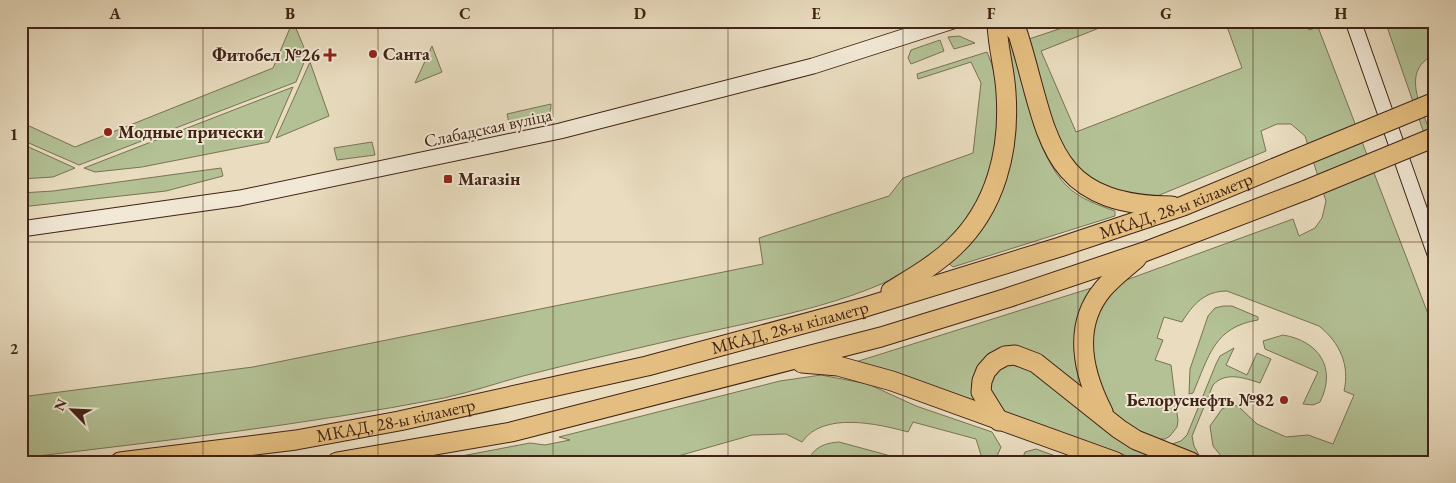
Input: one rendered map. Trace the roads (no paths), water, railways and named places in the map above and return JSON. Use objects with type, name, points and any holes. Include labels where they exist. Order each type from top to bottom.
[{"type":"highway","points":[[862,308],[927,269],[954,247],[986,204],[1004,155],[1007,124],[1006,91],[997,41],[997,21]]},
{"type":"highway","points":[[1008,21],[1018,34],[1048,136],[1066,170],[1078,182],[1096,193],[1118,201],[1159,206],[1183,206]]},
{"type":"highway","name":"МКАД, 28-ы кіламетр","points":[[120,462],[296,440],[399,421],[647,366],[862,308],[1183,206],[1435,102]]},
{"type":"highway","name":"МКАД, 28-ы кіламетр","points":[[337,462],[511,432],[882,337],[998,301],[1144,252],[1306,190],[1435,137]]},
{"type":"highway","points":[[1106,418],[1092,390],[1085,369],[1083,350],[1085,330],[1095,301],[1103,289],[1144,252]]},
{"type":"highway","points":[[1000,421],[984,398],[982,382],[986,371],[994,362],[1005,356],[1015,355],[1036,363],[1136,440],[1191,462]]},
{"type":"highway","points":[[781,364],[811,363],[838,366],[892,381],[1116,462]]},
{"type":"main road","name":"Слабадская вуліца","points":[[21,229],[240,198],[560,131],[813,66],[953,21]]},
{"type":"main road","points":[[1353,21],[1435,254]]},
{"type":"place","name":"Санта","points":[[373,54]]},
{"type":"place","name":"Фитобел №26","points":[[330,55]]},
{"type":"place","name":"Модные прически","points":[[108,132]]},
{"type":"place","name":"Магазін","points":[[448,179]]},
{"type":"place","name":"Белоруснефть №82","points":[[1284,400]]}]
